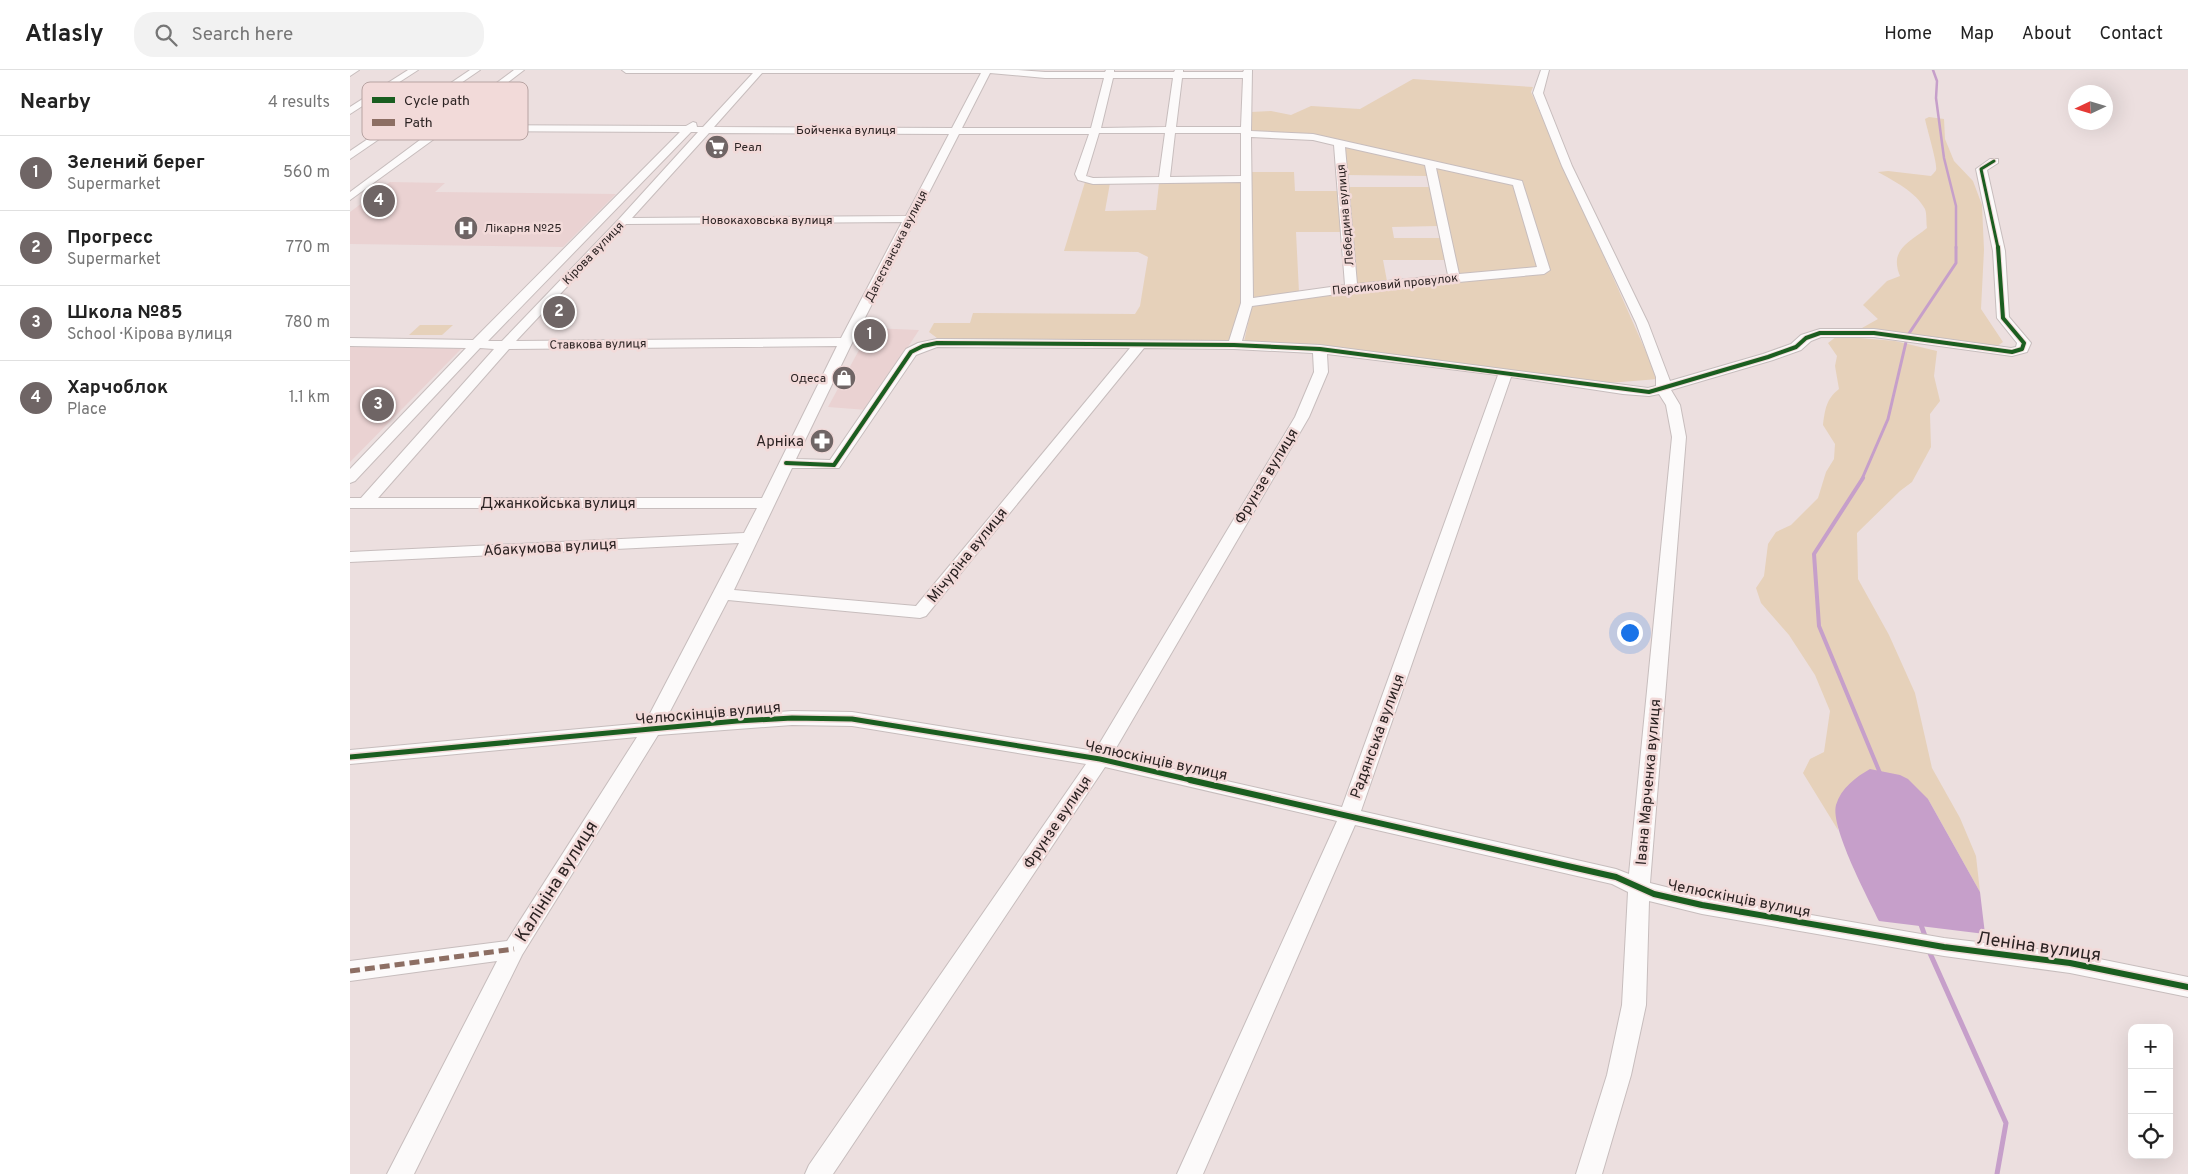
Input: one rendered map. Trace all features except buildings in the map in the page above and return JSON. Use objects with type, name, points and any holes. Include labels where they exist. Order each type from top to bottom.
[{"type":"street","points":[[350,73],[355,70]]},
{"type":"street","points":[[396,82],[414,70]]},
{"type":"street","points":[[458,82],[476,70]]},
{"type":"street","points":[[504,82],[520,70]]},
{"type":"street","points":[[626,70],[986,70],[1045,75],[1110,72],[1248,72],[1246,132],[1247,303],[1234,346]]},
{"type":"street","name":"Кірова вулиця","points":[[350,478],[477,344],[690,129],[744,70]]},
{"type":"street","name":"Кірова вулиця","points":[[358,503],[623,221],[760,70]]},
{"type":"street","name":"Дагестанська вулиця","points":[[750,538],[846,342],[986,70]]},
{"type":"street","name":"Івана Марченка вулиця","points":[[1544,70],[1538,93],[1567,166],[1642,323],[1663,377],[1663,389],[1673,405],[1679,437],[1639,887],[1634,1005],[1619,1075],[1589,1174]]},
{"type":"street","points":[[1110,72],[1095,130],[1080,174],[1082,178],[1093,181],[1246,179]]},
{"type":"street","points":[[1164,180],[1179,72]]},
{"type":"street","points":[[350,112],[362,104]]},
{"type":"street","name":"Бойченка вулиця","points":[[528,128],[955,131],[1172,130],[1295,135],[1339,142],[1518,183],[1544,270]]},
{"type":"street","points":[[350,156],[373,140]]},
{"type":"street","points":[[350,197],[426,140]]},
{"type":"street","name":"Лебедина вулиця","points":[[1339,142],[1351,288]]},
{"type":"street","points":[[786,463],[834,465],[912,352],[924,346],[937,343],[1234,346],[1320,349],[1649,392],[1768,358],[1796,347],[1806,338],[1820,333],[1874,333],[1988,350],[2012,352],[2022,350],[2024,342],[2003,318],[1999,252],[1981,169],[1994,161]]},
{"type":"street","points":[[1430,162],[1454,277]]},
{"type":"street","name":"Новокаховська вулиця","points":[[623,221],[910,219]]},
{"type":"street","name":"Персиковий провулок","points":[[1247,303],[1351,288],[1544,270]]},
{"type":"street","name":"Ставкова вулиця","points":[[350,342],[505,345],[846,342]]},
{"type":"street","name":"Мічуріна вулиця","points":[[722,594],[920,612],[1139,346]]},
{"type":"street","name":"Фрунзе вулиця","points":[[818,1174],[1100,759],[1302,416],[1321,372],[1320,349]]},
{"type":"street","name":"Радянська вулиця","points":[[1190,1174],[1349,816],[1506,372]]},
{"type":"street","name":"Джанкойська вулиця","points":[[358,503],[766,503]]},
{"type":"street","name":"Калініна вулиця","points":[[400,1174],[514,949],[651,730],[750,538]]},
{"type":"street","name":"Абакумова вулиця","points":[[350,557],[750,538]]},
{"type":"street","name":"Челюскінців вулиця","points":[[350,757],[738,721],[792,718],[852,719],[1100,759],[1616,877],[1654,894],[1702,905],[1944,947]]},
{"type":"street","name":"Леніна вулиця","points":[[1944,947],[2070,963],[2144,976],[2188,987]]},
{"type":"street","points":[[350,971],[514,949]]},
{"type":"shaded area","points":[[1413,79],[1533,87],[1531,92],[1658,379],[1609,383],[1323,345],[1244,342],[1252,305],[1353,291],[1549,272],[1523,182],[1302,133],[1251,132],[1251,112],[1271,111],[1291,115],[1311,106],[1360,109]]},
{"type":"shaded area","points":[[1929,117],[1944,119],[1945,139],[1954,161],[1973,181],[1982,205],[1984,250],[1981,309],[2003,342],[1996,347],[1862,328],[1878,319],[1863,305],[1887,281],[1900,276],[1897,267],[1899,253],[1927,228],[1926,211],[1916,197],[1904,187],[1878,172],[1888,171],[1931,176],[1933,174],[1936,167],[1925,119]]},
{"type":"shaded area","points":[[1342,144],[1425,162],[1428,176],[1345,175]]},
{"type":"shaded area","points":[[1433,164],[1515,183],[1540,268],[1458,275]]},
{"type":"shaded area","points":[[1252,172],[1294,172],[1295,191],[1337,191],[1341,232],[1296,232],[1299,292],[1255,297],[1249,295]]},
{"type":"shaded area","name":"Лікарня №25","points":[[390,182],[445,183],[435,192],[616,194],[563,247],[350,244],[350,212]]},
{"type":"shaded area","points":[[1085,182],[1110,183],[1105,211],[1156,210],[1159,183],[1242,182],[1244,301],[1232,343],[941,341],[929,332],[934,323],[970,323],[973,313],[1135,314],[1140,306],[1148,257],[1138,252],[1064,251]]},
{"type":"shaded area","points":[[1431,187],[1438,226],[1392,227],[1394,238],[1441,238],[1445,260],[1383,260],[1387,281],[1355,285],[1346,188]]},
{"type":"shaded area","points":[[420,325],[453,325],[442,335],[409,335]]},
{"type":"shaded area","points":[[871,328],[919,330],[867,410],[828,407]]},
{"type":"shaded area","points":[[1837,336],[1895,341],[1937,351],[1934,376],[1940,401],[1930,414],[1931,447],[1912,482],[1900,491],[1857,533],[1858,579],[1889,635],[1915,693],[1932,768],[1960,818],[1976,856],[1980,892],[1928,799],[1836,806],[1838,830],[1803,773],[1810,759],[1824,752],[1830,711],[1815,675],[1789,635],[1761,603],[1756,588],[1764,576],[1768,544],[1776,532],[1791,525],[1818,498],[1826,472],[1834,459],[1835,444],[1823,425],[1829,401],[1839,389],[1835,366],[1837,356],[1828,343]]},
{"type":"shaded area","points":[[350,347],[462,348],[350,462]]},
{"type":"shaded area","points":[[1870,769],[1900,775],[1908,779],[1928,799],[1980,892],[1985,934],[1879,921],[1851,863],[1836,815],[1836,805],[1841,793],[1854,779]]},
{"type":"waterway","points":[[1908,335],[1956,263],[1956,206],[1944,158],[1936,98],[1937,81],[1933,70]]},
{"type":"waterway","points":[[1862,479],[1888,419],[1906,342]]},
{"type":"waterway","points":[[1863,478],[1814,554],[1819,626],[1880,773]]},
{"type":"waterway","points":[[1920,922],[1925,936]]},
{"type":"waterway","points":[[1929,951],[2006,1123],[1997,1174]]},
{"type":"marked path","points":[[350,971],[514,949]]},
{"type":"cycle path","points":[[786,463],[834,465],[911,352],[923,346],[937,343],[1234,345],[1320,349],[1649,392],[1768,357],[1796,347],[1806,338],[1820,333],[1874,333],[2012,352],[2022,349],[2024,343],[2003,318],[1999,251],[1981,169],[1994,161]]},
{"type":"cycle path","points":[[350,757],[737,721],[792,718],[852,719],[1100,759],[1616,877],[1654,894],[1702,905],[1944,947],[2070,963],[2188,987]]},
{"type":"place","name":"Реал","points":[[717,147]]},
{"type":"place","name":"Харчоблок","points":[[379,201]]},
{"type":"place","name":"Лікарня №25","points":[[466,228]]},
{"type":"place","name":"Прогресс","points":[[559,312]]},
{"type":"place","name":"Зелений берег","points":[[870,335]]},
{"type":"place","name":"Одеса","points":[[844,378]]},
{"type":"place","name":"Школа №85","points":[[378,405]]},
{"type":"place","name":"Арніка","points":[[822,441]]}]
